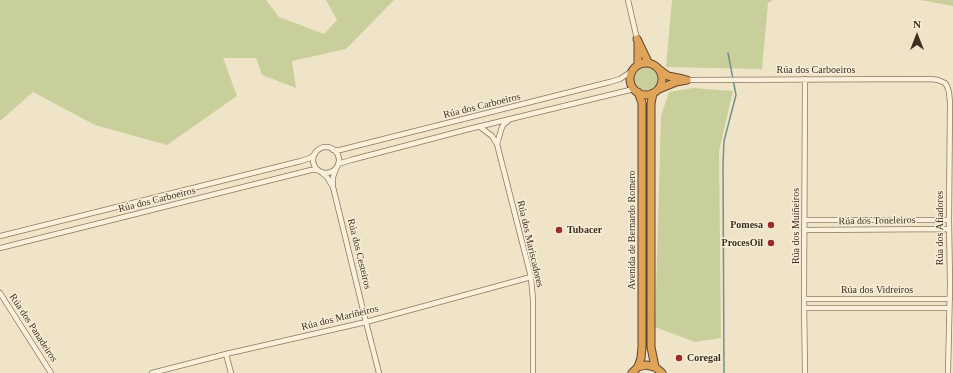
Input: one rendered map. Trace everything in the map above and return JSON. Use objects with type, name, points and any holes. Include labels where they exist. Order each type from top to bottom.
[{"type":"highway","points":[[637,39],[648,62]]},
{"type":"highway","points":[[637,39],[638,65]]},
{"type":"highway","points":[[648,62],[657,66],[668,76],[687,80],[676,82],[648,95],[642,94],[636,90],[631,84],[630,80],[632,71],[638,65],[648,62]]},
{"type":"highway","points":[[656,91],[663,80],[660,70]]},
{"type":"highway","name":"Avenida de Bernardo Romero","points":[[633,371],[641,358],[642,347],[642,103],[636,90]]},
{"type":"highway","name":"Avenida de Bernardo Romero","points":[[655,367],[651,347],[651,104],[656,91]]},
{"type":"highway","points":[[633,371],[646,365],[655,367],[662,373]]},
{"type":"street","points":[[628,0],[637,39]]},
{"type":"street","name":"Rúa dos Carboeiros","points":[[0,236],[301,161],[310,158],[320,149],[331,148],[333,150],[340,150],[610,82],[620,79],[632,71]]},
{"type":"street","name":"Rúa dos Muiñeiros","points":[[805,79],[805,373]]},
{"type":"street","name":"Rúa dos Carboeiros","points":[[687,80],[931,79],[945,83]]},
{"type":"street","name":"Rúa dos Afiadores","points":[[945,83],[949,92],[950,103],[950,299],[948,373]]},
{"type":"street","name":"Rúa dos Carboeiros","points":[[0,248],[311,170],[327,173],[332,172],[338,166],[351,160],[480,127],[636,90]]},
{"type":"street","points":[[497,144],[502,127],[510,120]]},
{"type":"street","name":"Rúa dos Mariscadores","points":[[480,127],[492,136],[497,144],[530,277],[533,300],[533,373]]},
{"type":"street","points":[[333,150],[338,155],[338,166]]},
{"type":"street","points":[[315,154],[313,159],[314,164],[320,171]]},
{"type":"street","name":"Rúa dos Cesteiros","points":[[338,166],[333,177],[333,186],[379,373]]},
{"type":"street","name":"Rúa dos Cesteiros","points":[[320,171],[327,177],[333,186]]},
{"type":"street","name":"Rúa dos Toneleiros","points":[[804,220],[949,220]]},
{"type":"street","points":[[815,230],[816,223],[820,220]]},
{"type":"street","points":[[938,220],[940,224],[938,229]]},
{"type":"street","name":"Rúa dos Toneleiros","points":[[804,230],[949,229]]},
{"type":"street","name":"Rúa dos Mariñeiros","points":[[152,373],[226,354],[366,322],[530,277]]},
{"type":"street","name":"Rúa dos Panadeiros","points":[[0,293],[51,373]]},
{"type":"street","name":"Rúa dos Vidreiros","points":[[804,299],[950,299]]},
{"type":"street","points":[[817,308],[815,304],[818,299]]},
{"type":"street","points":[[936,299],[940,303],[938,308]]},
{"type":"street","name":"Rúa dos Vidreiros","points":[[805,308],[949,308]]},
{"type":"street","points":[[226,354],[230,373]]},
{"type":"green space","points":[[0,0],[266,0],[279,17],[324,34],[337,20],[326,0],[394,0],[346,49],[292,61],[296,88],[262,75],[256,58],[223,58],[237,96],[167,145],[95,125],[33,92],[0,121]]},
{"type":"green space","points":[[672,0],[773,0],[768,3],[762,69],[666,67]]},
{"type":"green space","points":[[920,0],[953,0],[953,6]]},
{"type":"green space","points":[[646,66],[655,70],[659,79],[655,88],[646,92],[637,88],[633,79],[637,70]]},
{"type":"green space","points":[[693,88],[733,91],[719,151],[721,338],[695,342],[655,327],[661,116],[669,92]]},
{"type":"waterway","points":[[724,373],[724,141],[736,95],[728,53]]},
{"type":"place","name":"Pomesa","points":[[771,225]]},
{"type":"place","name":"Tubacer","points":[[559,230]]},
{"type":"place","name":"ProcesOil","points":[[771,243]]},
{"type":"place","name":"Coregal","points":[[679,358]]}]
